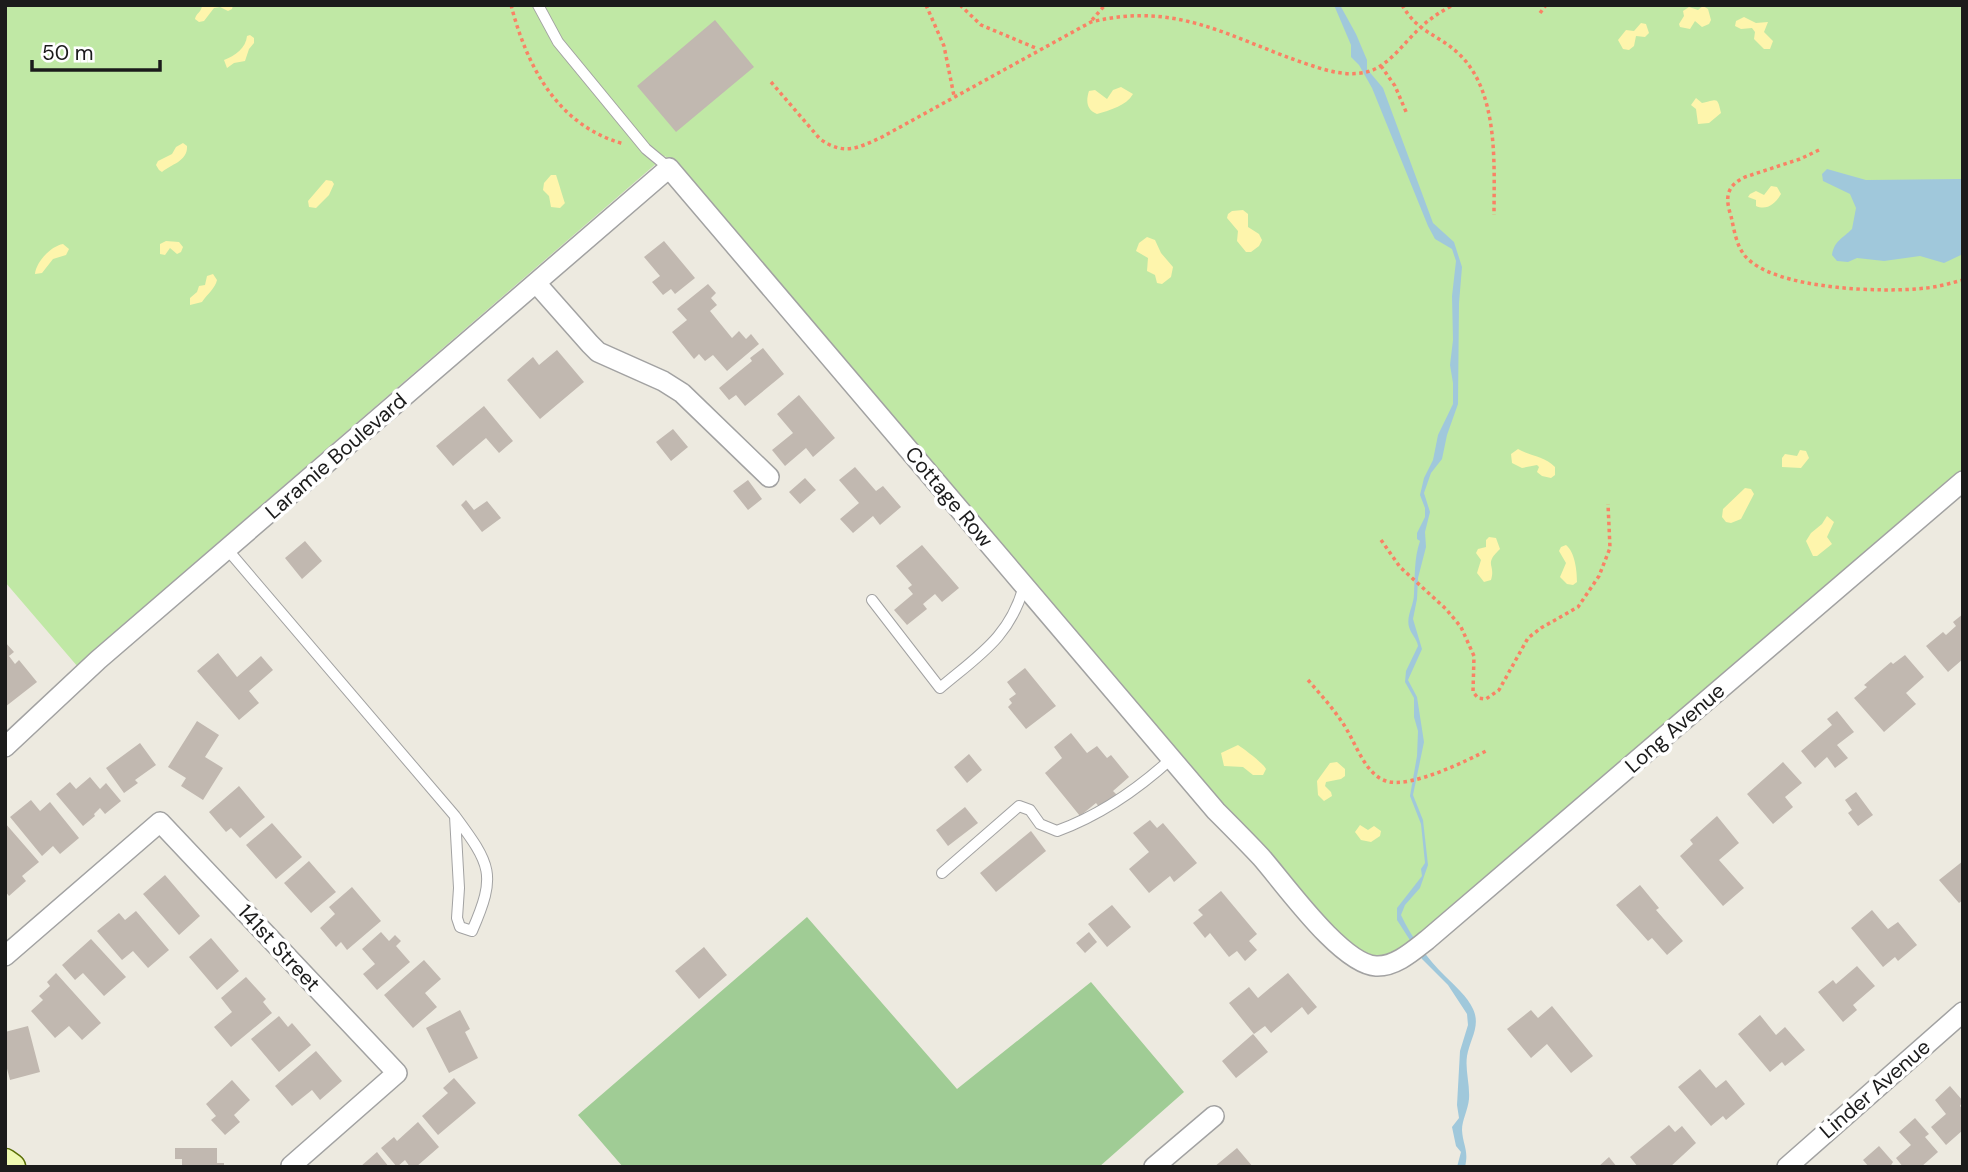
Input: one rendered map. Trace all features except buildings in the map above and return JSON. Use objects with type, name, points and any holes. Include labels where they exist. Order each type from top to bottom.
[{"type":"main road","points":[[5,1162],[12,1167]]},
{"type":"street","name":"Laramie Boulevard","points":[[5,747],[98,660],[670,168]]},
{"type":"street","name":"Cottage Row","points":[[670,168],[1024,586],[1338,945],[1362,962],[1381,966]]},
{"type":"street","points":[[536,283],[598,352],[682,393],[769,477]]},
{"type":"street","name":"Long Avenue","points":[[1381,966],[1405,956],[1427,940],[1963,481]]},
{"type":"street","name":"141st Street","points":[[5,956],[160,822],[397,1073],[291,1166]]},
{"type":"street","name":"Linder Avenue","points":[[1787,1167],[1963,1012]]},
{"type":"street","points":[[1154,1167],[1214,1116]]},
{"type":"lane","name":"Cottage Row","points":[[538,5],[558,42],[646,149],[670,168]]},
{"type":"lane","points":[[227,550],[455,816],[478,846],[488,871],[486,900],[471,931],[460,928],[457,918],[459,888],[455,816]]},
{"type":"lane","points":[[872,600],[940,688],[989,647],[1007,626],[1018,609],[1024,586]]},
{"type":"lane","points":[[942,873],[1019,806],[1030,810],[1040,824],[1057,831],[1087,820],[1116,803],[1172,758]]},
{"type":"path","points":[[510,5],[532,67],[562,109],[598,134],[646,149]]},
{"type":"path","points":[[926,5],[944,46],[954,96]]},
{"type":"path","points":[[960,5],[981,25],[1040,49]]},
{"type":"path","points":[[1091,22],[1105,5]]},
{"type":"path","points":[[1402,5],[1419,28],[1449,45],[1461,56],[1483,88],[1490,130],[1494,215]]},
{"type":"path","points":[[1192,16],[1310,65],[1337,73],[1355,74],[1368,72],[1381,65],[1419,28],[1453,5]]},
{"type":"path","points":[[1540,13],[1546,5]]},
{"type":"path","points":[[771,82],[814,134],[829,146],[844,150],[855,148],[882,137],[1091,22],[1126,10]]},
{"type":"path","points":[[1381,65],[1395,86],[1407,114]]},
{"type":"path","points":[[1819,150],[1745,177],[1728,191],[1728,206],[1738,243],[1751,262],[1762,269],[1798,281],[1828,286],[1907,290],[1963,280]]},
{"type":"path","points":[[1381,540],[1410,578],[1454,617],[1471,646],[1475,664],[1474,695],[1482,699],[1490,698],[1499,690],[1528,638],[1578,607],[1599,576],[1610,548],[1608,504]]},
{"type":"path","points":[[1308,680],[1343,723],[1371,770],[1384,780],[1405,782],[1455,766],[1488,750]]},
{"type":"green space","points":[[5,5],[1963,5],[1963,471],[1420,937],[1400,951],[1379,958],[1351,947],[1213,798],[665,156],[78,667],[5,582]]},
{"type":"green space","points":[[807,917],[957,1089],[1091,982],[1184,1092],[1099,1167],[623,1167],[578,1115]]},
{"type":"sand","points":[[202,5],[233,5],[228,11],[220,7],[214,8],[204,21],[199,22],[195,19]]},
{"type":"sand","points":[[1703,6],[1708,9],[1711,20],[1709,24],[1702,27],[1695,21],[1690,29],[1680,27],[1683,11],[1689,7],[1698,10]]},
{"type":"sand","points":[[1744,17],[1756,23],[1768,22],[1764,32],[1773,41],[1770,49],[1764,49],[1754,39],[1755,32],[1752,28],[1741,29],[1735,26],[1736,21]]},
{"type":"sand","points":[[1641,23],[1646,24],[1649,33],[1645,37],[1636,36],[1634,46],[1629,50],[1623,49],[1618,40],[1626,30],[1634,31]]},
{"type":"sand","points":[[250,35],[254,38],[254,43],[245,61],[234,63],[227,68],[224,60],[239,51]]},
{"type":"sand","points":[[1121,87],[1133,94],[1122,105],[1097,114],[1089,107],[1089,91],[1095,90],[1107,99],[1113,90]]},
{"type":"sand","points":[[1696,98],[1702,103],[1716,100],[1721,113],[1709,123],[1698,124],[1696,109],[1691,105]]},
{"type":"sand","points":[[183,143],[187,146],[187,151],[182,159],[162,172],[159,170],[156,165],[158,161],[172,154],[176,147]]},
{"type":"sand","points":[[551,175],[556,175],[565,203],[560,208],[551,207],[549,196],[543,190],[544,183]]},
{"type":"sand","points":[[326,180],[334,184],[329,195],[316,208],[309,207],[308,201]]},
{"type":"sand","points":[[1771,186],[1777,187],[1781,194],[1771,205],[1764,208],[1756,206],[1756,200],[1748,197],[1756,191],[1764,195]]},
{"type":"sand","points":[[1243,210],[1248,214],[1248,227],[1259,234],[1262,240],[1251,252],[1246,252],[1237,241],[1238,231],[1227,218],[1232,211]]},
{"type":"sand","points":[[1147,237],[1155,240],[1161,253],[1173,267],[1171,277],[1162,284],[1157,283],[1155,275],[1147,271],[1148,258],[1136,251],[1139,243]]},
{"type":"sand","points":[[166,241],[179,242],[183,247],[181,252],[177,254],[170,248],[165,255],[160,254],[160,244]]},
{"type":"sand","points":[[63,244],[69,249],[66,255],[53,259],[42,273],[35,274],[45,255]]},
{"type":"sand","points":[[213,274],[217,280],[213,289],[202,302],[190,305],[190,298],[199,286],[205,285],[207,276]]},
{"type":"sand","points":[[1518,449],[1551,463],[1555,467],[1555,475],[1551,478],[1542,476],[1537,472],[1537,465],[1522,468],[1512,463],[1511,454]]},
{"type":"sand","points":[[1800,450],[1806,451],[1809,458],[1801,468],[1782,467],[1785,454],[1797,456]]},
{"type":"sand","points":[[1745,488],[1751,489],[1754,494],[1741,519],[1726,522],[1722,517],[1723,509]]},
{"type":"sand","points":[[1827,516],[1834,522],[1827,537],[1832,544],[1817,556],[1813,556],[1806,541]]},
{"type":"sand","points":[[1489,537],[1496,538],[1500,549],[1492,558],[1491,580],[1484,582],[1477,573],[1481,560],[1476,553],[1478,549],[1486,547]]},
{"type":"sand","points":[[1566,545],[1572,552],[1576,567],[1577,582],[1573,585],[1567,584],[1560,577],[1566,563],[1559,551]]},
{"type":"sand","points":[[1238,745],[1264,766],[1266,769],[1263,775],[1253,775],[1243,767],[1224,766],[1221,753]]},
{"type":"sand","points":[[1337,762],[1345,769],[1345,776],[1326,782],[1325,786],[1332,796],[1324,801],[1318,795],[1317,781],[1330,763]]},
{"type":"sand","points":[[1360,825],[1368,830],[1374,826],[1381,831],[1380,836],[1371,842],[1361,840],[1355,832]]},
{"type":"water","points":[[1334,5],[1340,5],[1367,60],[1367,69],[1383,88],[1433,223],[1454,242],[1462,267],[1458,404],[1442,459],[1431,473],[1424,493],[1430,512],[1413,619],[1422,649],[1408,680],[1417,697],[1424,742],[1413,795],[1423,820],[1428,865],[1420,888],[1405,905],[1401,915],[1420,947],[1464,995],[1475,1015],[1467,1061],[1469,1099],[1462,1130],[1466,1152],[1465,1167],[1457,1167],[1461,1152],[1456,1146],[1452,1127],[1459,1118],[1457,1105],[1460,1051],[1468,1025],[1467,1014],[1448,985],[1422,959],[1397,920],[1397,908],[1422,876],[1421,869],[1425,863],[1421,824],[1410,796],[1418,731],[1414,717],[1414,698],[1405,682],[1406,671],[1418,646],[1408,623],[1414,598],[1420,541],[1417,539],[1417,533],[1425,517],[1420,495],[1424,478],[1433,460],[1438,435],[1453,404],[1450,365],[1456,261],[1452,249],[1435,239],[1428,226],[1372,88],[1359,65],[1351,57],[1351,45]]},
{"type":"water","points":[[1827,169],[1866,180],[1963,179],[1963,254],[1944,263],[1920,256],[1884,261],[1857,258],[1848,262],[1837,261],[1832,255],[1833,250],[1839,240],[1852,229],[1856,208],[1850,194],[1823,181],[1822,174]]}]
